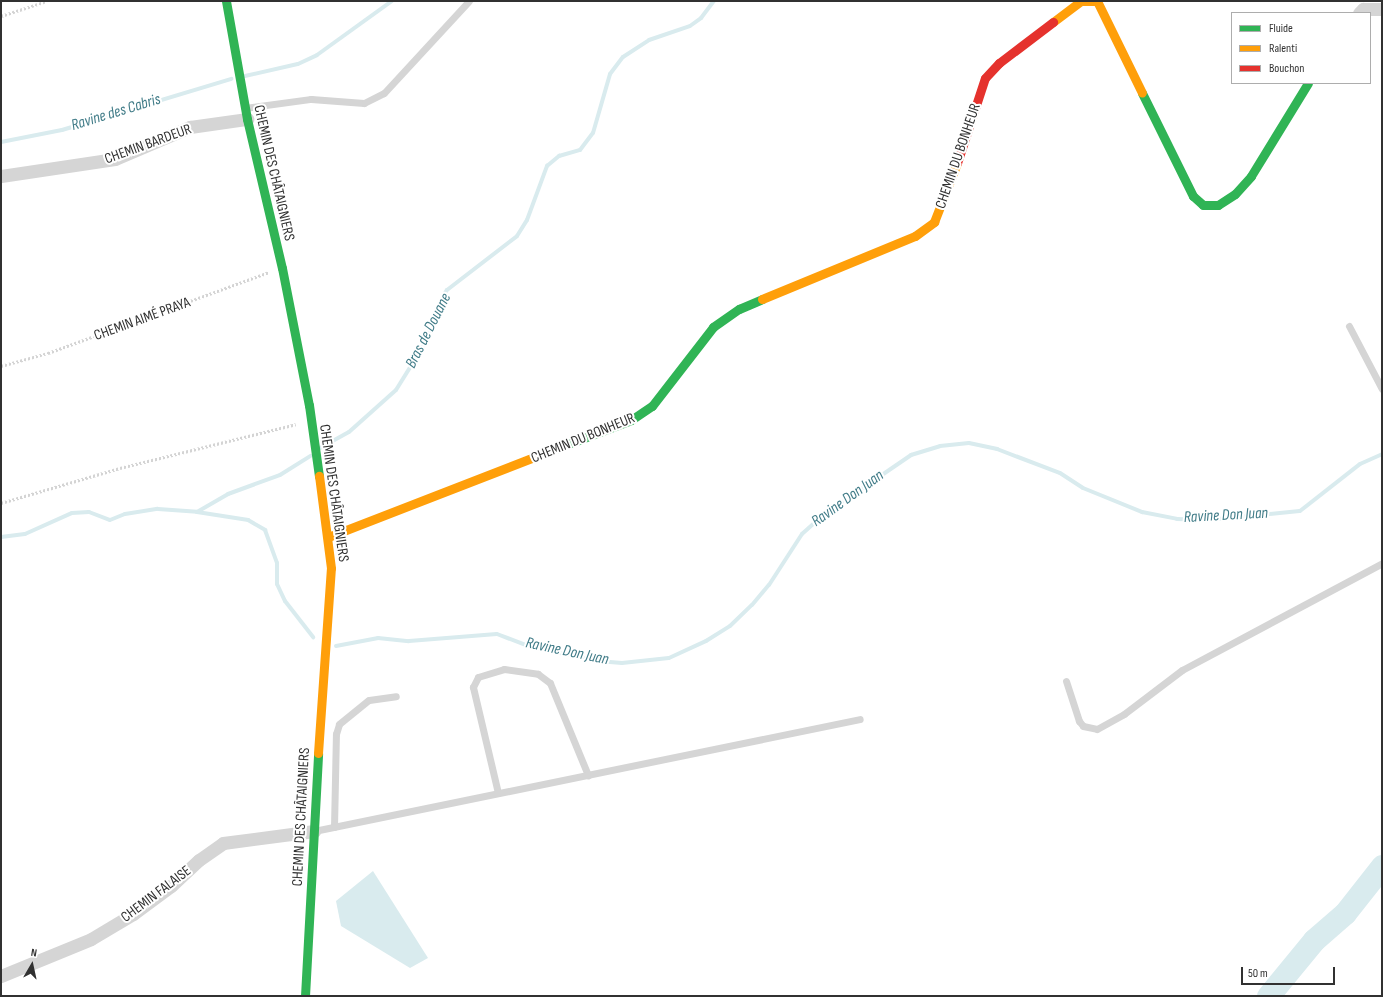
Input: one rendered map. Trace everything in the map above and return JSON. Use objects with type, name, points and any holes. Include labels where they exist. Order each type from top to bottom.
[{"type":"street","name":"CHEMIN DES CHÂTAIGNIERS","points":[[226,1],[246,114],[282,268],[310,421],[328,538],[331,568],[323,658],[305,996]]},
{"type":"street","name":"CHEMIN DU BONHEUR","points":[[328,538],[631,420],[652,406],[713,327],[739,309],[916,236],[934,222],[945,198],[985,78],[999,63],[1081,1],[1097,2],[1193,196],[1203,205],[1218,205],[1235,194],[1251,176],[1307,84]]},
{"type":"street","points":[[1360,12],[1363,9],[1382,9]]},
{"type":"street","name":"CHEMIN BARDEUR","points":[[1,176],[115,159],[190,127],[246,114]]},
{"type":"street","name":"CHEMIN FALAISE","points":[[1,976],[103,932],[171,886],[199,860],[223,843],[314,831]]},
{"type":"lane","points":[[246,114],[311,100],[364,103],[384,93],[469,1]]},
{"type":"lane","points":[[1349,326],[1382,389]]},
{"type":"lane","points":[[1066,681],[1079,721],[1083,726],[1097,729],[1124,714],[1182,670],[1382,563]]},
{"type":"lane","points":[[498,793],[473,688],[478,677],[504,669],[538,674],[550,683],[588,775]]},
{"type":"lane","points":[[334,827],[336,734],[339,724],[369,700],[396,696]]},
{"type":"lane","points":[[314,831],[860,719]]},
{"type":"path","points":[[1,16],[47,1]]},
{"type":"path","name":"CHEMIN AIMÉ PRAYA","points":[[1,366],[48,353],[282,268]]},
{"type":"path","points":[[1,503],[120,468],[310,421]]},
{"type":"shaded area","points":[[373,871],[428,958],[410,968],[341,926],[336,901]]},
{"type":"waterway","name":"Ravine des Cabris","points":[[245,76],[298,64],[317,55],[392,1]]},
{"type":"waterway","name":"Bras de Douane","points":[[320,448],[349,432],[396,390],[427,340],[434,314],[447,290],[517,236],[527,220],[547,166],[559,156],[580,150],[593,133],[610,74],[623,57],[649,40],[690,26],[701,18],[714,1]]},
{"type":"waterway","name":"Ravine des Cabris","points":[[1,142],[62,130],[231,79]]},
{"type":"waterway","name":"Ravine Don Juan","points":[[336,646],[378,638],[409,641],[497,634],[531,647],[598,661],[622,663],[669,658],[706,641],[730,626],[752,605],[769,585],[802,534],[822,516],[911,455],[940,446],[969,443],[997,449],[1060,473],[1083,488],[1142,512],[1177,519],[1207,520],[1300,511],[1360,464],[1382,454]]},
{"type":"waterway","name":"Bras de Douane","points":[[1,537],[25,534],[72,513],[89,512],[110,520],[125,514],[158,509],[197,512],[228,494],[280,475],[310,456]]},
{"type":"waterway","name":"Ravine Don Juan","points":[[197,512],[248,520],[265,530],[277,563],[277,584],[285,601],[313,637]]},
{"type":"waterway","points":[[1268,996],[1314,940],[1345,913],[1382,866]]},
{"type":"traffic: fast","points":[[226,1],[247,119],[282,268],[309,405],[319,476]]},
{"type":"traffic: fast","points":[[1142,93],[1193,196],[1203,205],[1218,205],[1235,194],[1251,176],[1307,84]]},
{"type":"traffic: fast","points":[[539,455],[631,420],[652,406],[713,327],[739,309],[762,299]]},
{"type":"traffic: fast","points":[[305,996],[318,753]]},
{"type":"traffic: slow","points":[[1053,22],[1081,1],[1097,1],[1142,93]]},
{"type":"traffic: slow","points":[[762,299],[915,236],[934,222],[957,163]]},
{"type":"traffic: slow","points":[[328,537],[539,455]]},
{"type":"traffic: slow","points":[[318,753],[331,568],[319,476]]},
{"type":"traffic: jam","points":[[957,163],[985,78],[999,63],[1053,22]]}]
